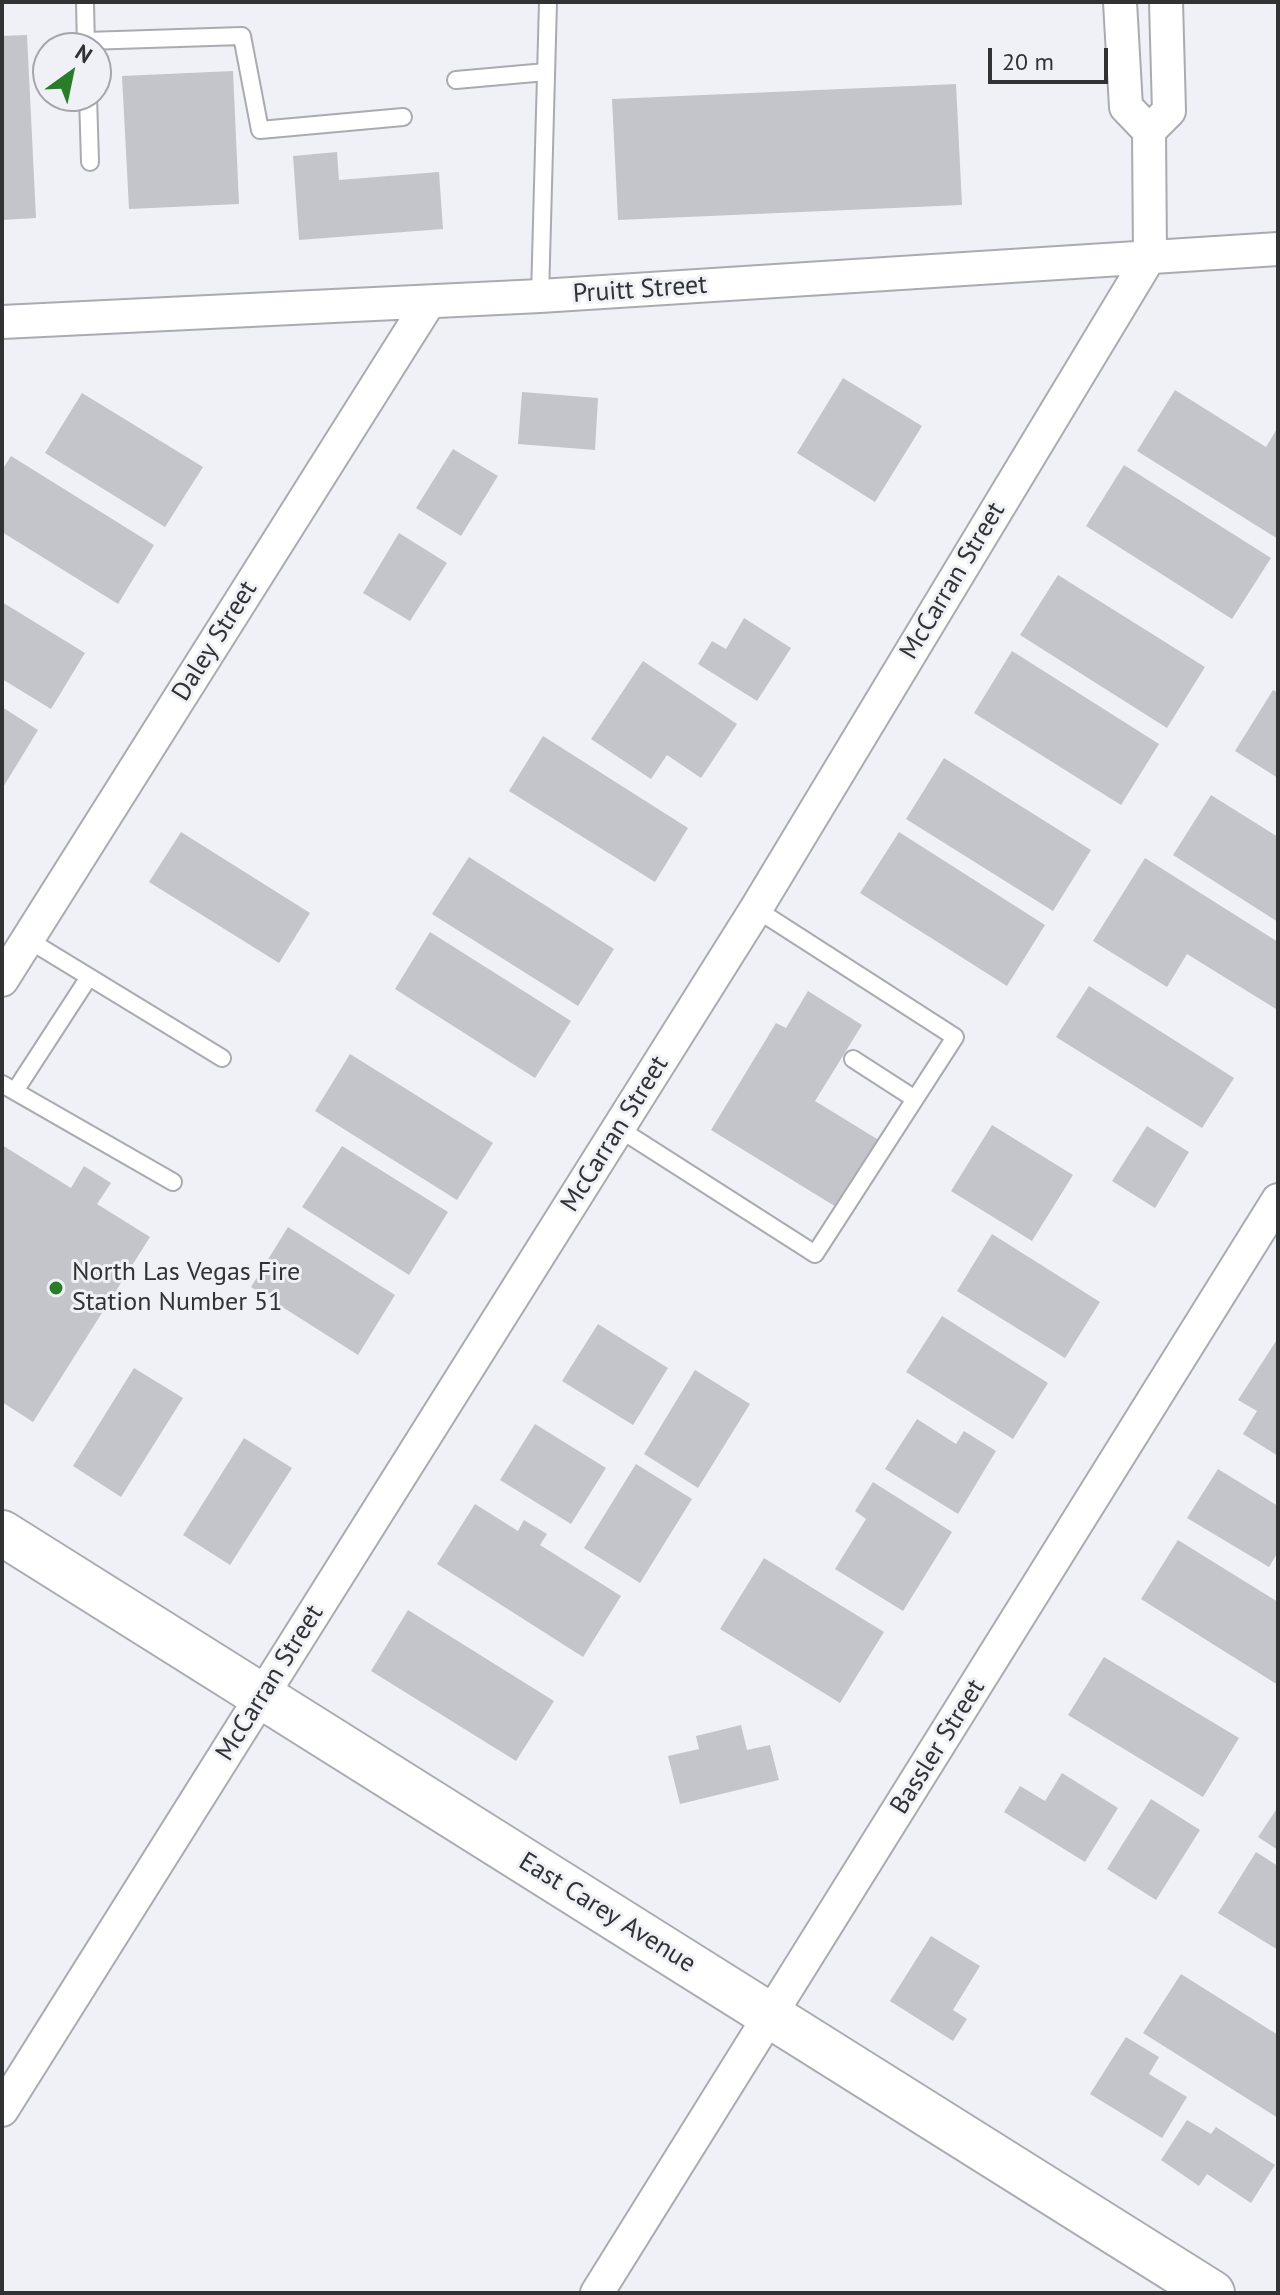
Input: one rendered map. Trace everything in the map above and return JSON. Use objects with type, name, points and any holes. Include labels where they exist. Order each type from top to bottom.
[{"type":"main road","name":"East Carey Avenue","points":[[2,1533],[1212,2293]]},
{"type":"street","points":[[1120,2],[1126,107],[1149,131],[1150,256]]},
{"type":"street","points":[[1149,131],[1169,111],[1166,2]]},
{"type":"street","name":"Pruitt Street","points":[[2,322],[540,296],[1278,249]]},
{"type":"street","name":"McCarran Street","points":[[2,2110],[756,909],[1150,256]]},
{"type":"street","name":"Daley Street","points":[[2,980],[429,302]]},
{"type":"street","name":"Bassler Street","points":[[597,2293],[1278,1200]]},
{"type":"lane","points":[[85,2],[86,32]]},
{"type":"lane","points":[[540,296],[548,2]]},
{"type":"lane","points":[[112,44],[242,36],[260,130],[403,117]]},
{"type":"lane","points":[[456,80],[546,72]]},
{"type":"lane","points":[[88,112],[90,162]]},
{"type":"lane","points":[[618,1128],[815,1254],[955,1037],[756,909]]},
{"type":"lane","points":[[27,939],[222,1058]]},
{"type":"lane","points":[[89,977],[9,1088],[173,1182]]},
{"type":"lane","points":[[853,1059],[915,1099]]},
{"type":"building","points":[[27,35],[36,218],[2,220],[2,36]]},
{"type":"building","points":[[233,71],[239,204],[129,209],[122,76]]},
{"type":"building","points":[[956,84],[962,205],[618,220],[612,99]]},
{"type":"building","points":[[337,152],[339,180],[439,172],[443,229],[299,240],[293,156]]},
{"type":"building","points":[[843,378],[922,426],[875,502],[797,453]]},
{"type":"building","points":[[1175,390],[1266,447],[1278,427],[1278,539],[1137,451]]},
{"type":"building","points":[[522,392],[598,398],[595,450],[518,444]]},
{"type":"building","points":[[82,393],[203,467],[165,527],[45,453]]},
{"type":"building","points":[[453,449],[498,476],[461,536],[416,508]]},
{"type":"building","points":[[11,456],[154,545],[118,604],[2,532],[2,470]]},
{"type":"building","points":[[1124,465],[1271,558],[1232,619],[1086,526]]},
{"type":"building","points":[[399,533],[447,563],[410,621],[363,593]]},
{"type":"building","points":[[1058,575],[1205,667],[1167,728],[1020,635]]},
{"type":"building","points":[[2,602],[85,653],[51,709],[2,679]]},
{"type":"building","points":[[744,618],[791,648],[757,701],[698,664],[712,641],[726,649]]},
{"type":"building","points":[[1012,651],[1159,744],[1121,805],[974,713]]},
{"type":"building","points":[[643,661],[737,724],[701,778],[667,755],[651,779],[591,739]]},
{"type":"building","points":[[1273,690],[1278,693],[1278,778],[1235,751]]},
{"type":"building","points":[[2,707],[38,730],[2,789]]},
{"type":"building","points":[[543,736],[688,828],[655,882],[509,791]]},
{"type":"building","points":[[944,758],[1091,850],[1053,911],[906,819]]},
{"type":"building","points":[[1211,795],[1278,837],[1278,922],[1173,855]]},
{"type":"building","points":[[181,832],[310,913],[279,963],[149,882]]},
{"type":"building","points":[[899,832],[1045,925],[1007,986],[860,893]]},
{"type":"building","points":[[469,857],[614,949],[578,1006],[432,914]]},
{"type":"building","points":[[1145,858],[1278,942],[1276,1009],[1187,954],[1167,987],[1093,941]]},
{"type":"building","points":[[430,932],[571,1021],[535,1078],[395,989]]},
{"type":"building","points":[[1089,986],[1234,1078],[1202,1128],[1056,1037]]},
{"type":"building","points":[[808,991],[862,1025],[815,1101],[882,1142],[841,1210],[711,1130],[776,1023],[786,1028]]},
{"type":"building","points":[[350,1054],[493,1143],[457,1200],[315,1111]]},
{"type":"building","points":[[992,1125],[1073,1175],[1032,1241],[951,1191]]},
{"type":"building","points":[[1147,1126],[1189,1152],[1155,1208],[1112,1181]]},
{"type":"building","points":[[2,1145],[71,1188],[84,1166],[111,1183],[97,1204],[150,1237],[33,1422],[2,1402]]},
{"type":"building","points":[[342,1146],[448,1212],[409,1275],[302,1207]]},
{"type":"building","points":[[288,1227],[395,1295],[358,1355],[251,1287]]},
{"type":"building","points":[[992,1234],[1100,1302],[1065,1358],[957,1291]]},
{"type":"building","points":[[942,1316],[1048,1383],[1013,1439],[906,1372]]},
{"type":"building","points":[[598,1324],[668,1368],[633,1425],[562,1381]]},
{"type":"building","points":[[1278,1338],[1278,1456],[1243,1434],[1257,1411],[1238,1400]]},
{"type":"building","points":[[134,1368],[183,1398],[121,1497],[73,1466]]},
{"type":"building","points":[[695,1370],[750,1404],[698,1488],[644,1454]]},
{"type":"building","points":[[917,1419],[956,1444],[964,1431],[996,1451],[958,1514],[885,1469]]},
{"type":"building","points":[[535,1424],[606,1468],[571,1524],[500,1480]]},
{"type":"building","points":[[244,1438],[292,1468],[230,1565],[183,1535]]},
{"type":"building","points":[[636,1464],[692,1499],[640,1583],[584,1548]]},
{"type":"building","points":[[1218,1469],[1278,1506],[1278,1552],[1269,1567],[1187,1518]]},
{"type":"building","points":[[873,1482],[952,1532],[903,1611],[835,1569],[866,1519],[855,1511]]},
{"type":"building","points":[[475,1504],[518,1531],[524,1520],[547,1534],[540,1545],[621,1596],[583,1657],[437,1564]]},
{"type":"building","points":[[1178,1540],[1278,1602],[1278,1685],[1141,1599]]},
{"type":"building","points":[[764,1558],[884,1632],[840,1703],[720,1629]]},
{"type":"building","points":[[408,1610],[554,1701],[516,1761],[371,1671]]},
{"type":"building","points":[[1104,1657],[1239,1738],[1203,1797],[1068,1715]]},
{"type":"building","points":[[741,1725],[747,1750],[770,1745],[779,1780],[680,1804],[668,1756],[699,1749],[696,1736]]},
{"type":"building","points":[[1062,1773],[1118,1808],[1085,1862],[1004,1812],[1020,1786],[1045,1801]]},
{"type":"building","points":[[1151,1799],[1200,1830],[1156,1900],[1107,1869]]},
{"type":"building","points":[[1278,1807],[1278,1850],[1258,1837]]},
{"type":"building","points":[[1256,1852],[1278,1866],[1278,1950],[1218,1913]]},
{"type":"building","points":[[931,1936],[980,1966],[953,2010],[967,2019],[953,2041],[890,2001]]},
{"type":"building","points":[[1181,1974],[1278,2035],[1278,2118],[1143,2033]]},
{"type":"building","points":[[1126,2037],[1159,2057],[1149,2074],[1187,2097],[1162,2138],[1090,2094]]},
{"type":"building","points":[[1187,2120],[1211,2134],[1216,2127],[1275,2165],[1251,2203],[1207,2174],[1199,2186],[1161,2160]]},
{"type":"place","name":"North Las Vegas Fire Station Number 51","points":[[56,1288]]}]
